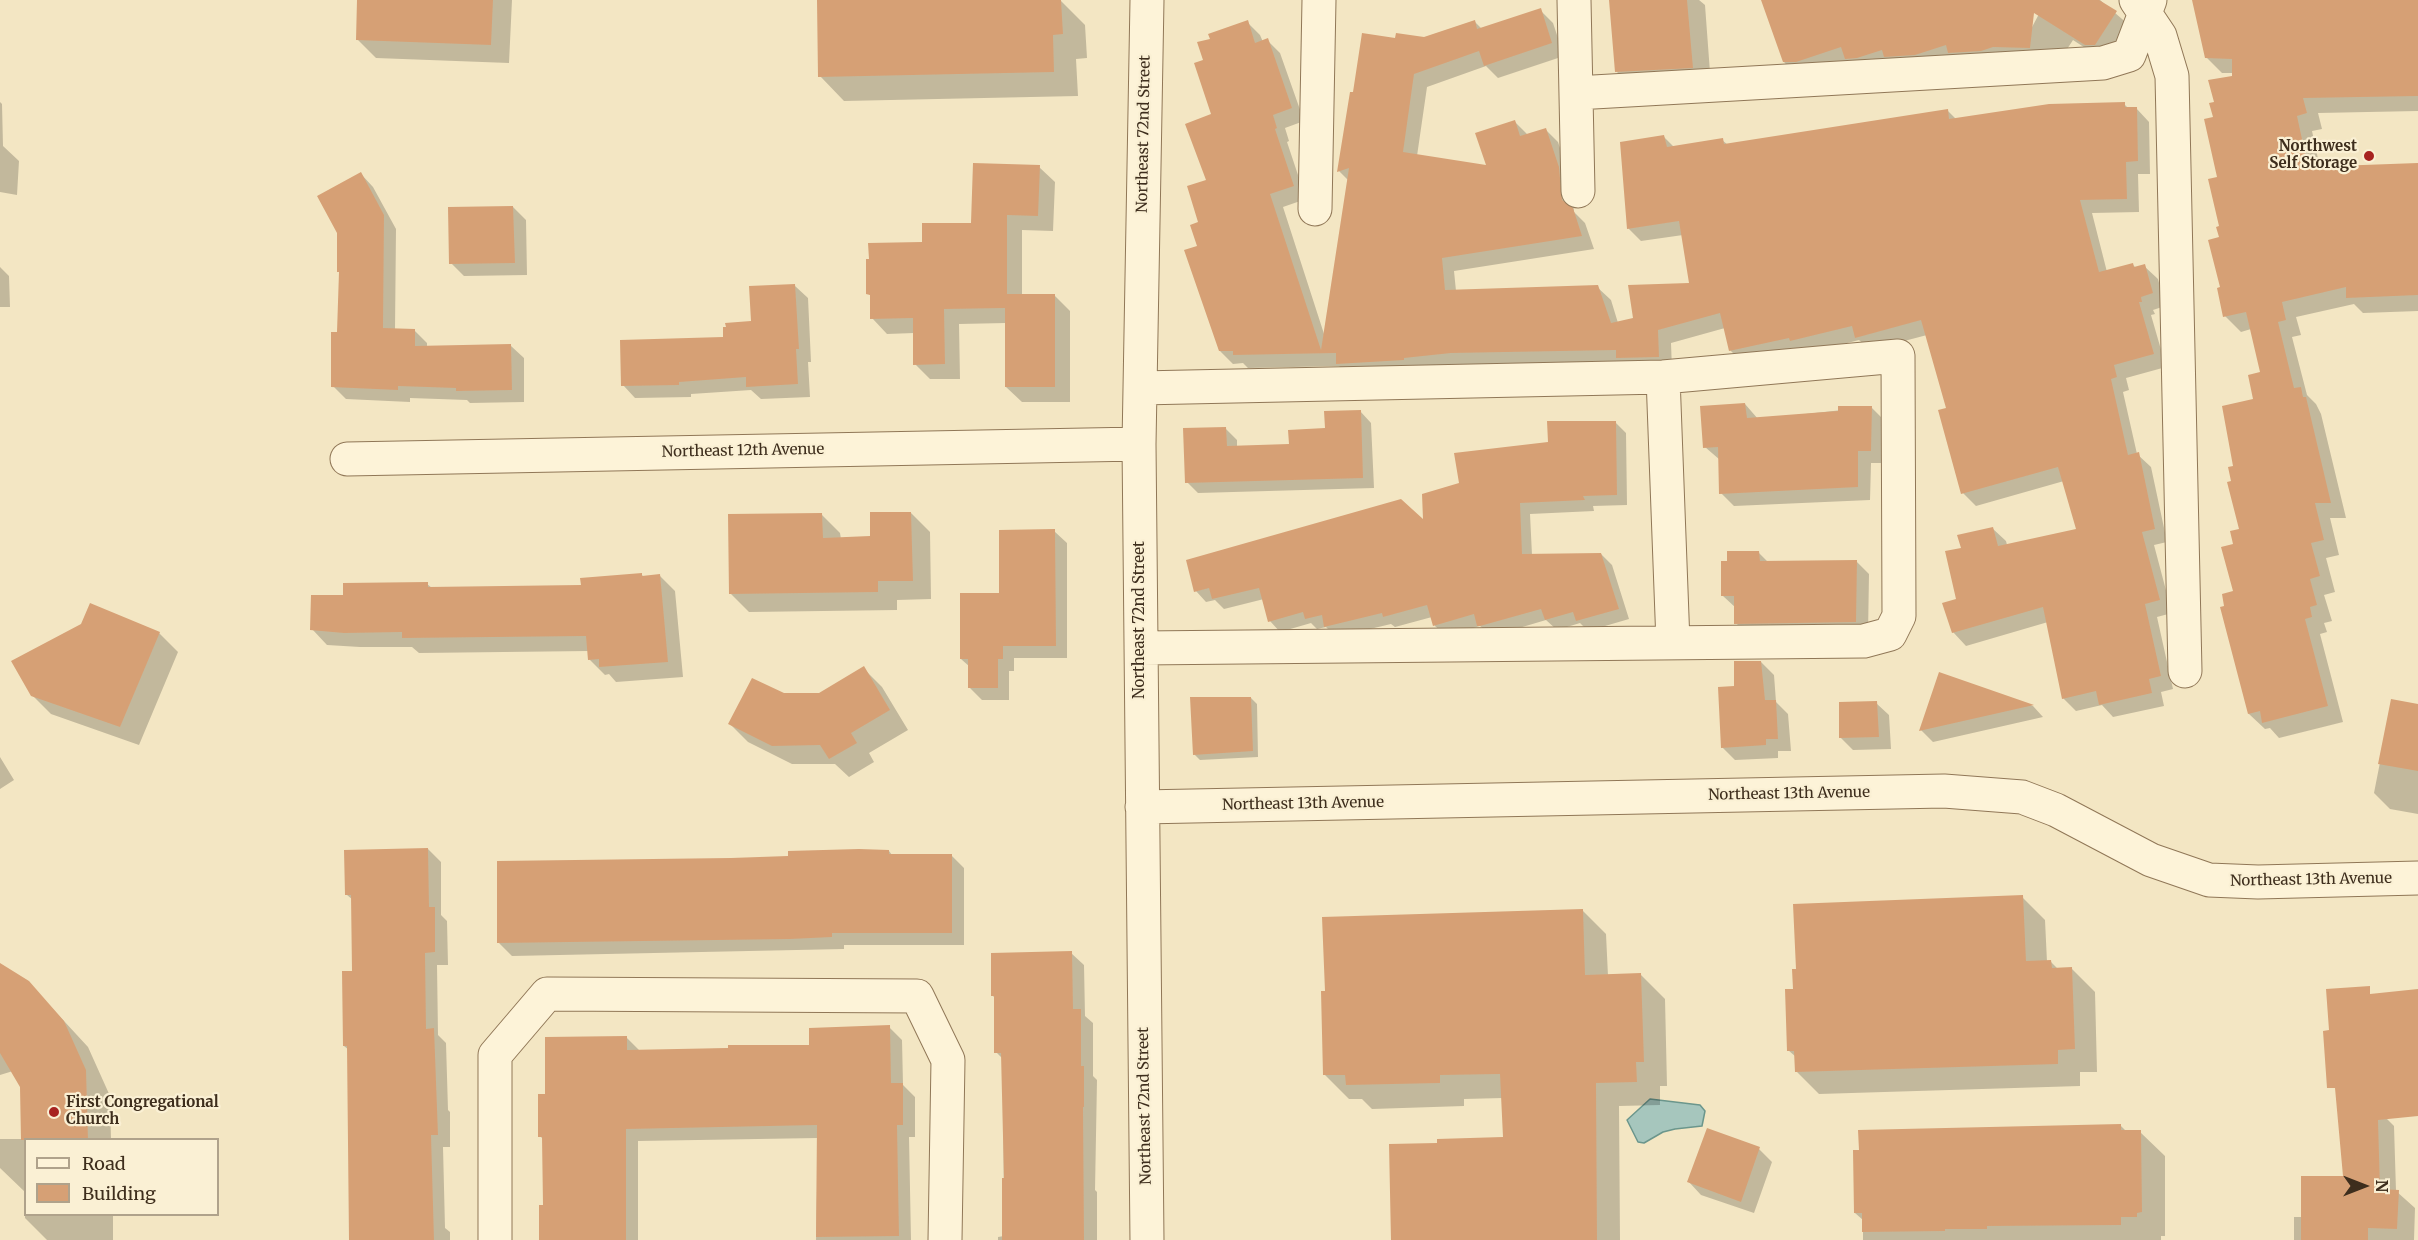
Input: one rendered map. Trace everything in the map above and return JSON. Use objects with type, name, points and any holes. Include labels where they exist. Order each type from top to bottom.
[{"type":"street","name":"Northeast 72nd Street","points":[[1146,1240],[1139,444],[1147,0]]},
{"type":"street","points":[[1315,209],[1319,0]]},
{"type":"street","points":[[1574,0],[1578,191]]},
{"type":"street","points":[[1576,93],[2103,63],[2129,55],[2137,36],[2143,4]]},
{"type":"street","points":[[2143,4],[2160,36],[2172,76],[2185,671]]},
{"type":"street","points":[[1140,388],[1663,377],[1898,356],[1899,616],[1890,634],[1864,641],[1141,648]]},
{"type":"street","points":[[1663,377],[1673,643]]},
{"type":"street","name":"Northeast 12th Avenue","points":[[347,459],[1139,444]]},
{"type":"street","name":"Northeast 13th Avenue","points":[[1142,807],[1944,791],[2022,797],[2056,810],[2151,860],[2209,880],[2258,882],[2418,878]]},
{"type":"street","points":[[495,1240],[495,1055],[547,994],[559,994],[917,996],[948,1060],[945,1240]]},
{"type":"water","points":[[1650,1099],[1700,1105],[1705,1111],[1702,1126],[1663,1132],[1644,1143],[1638,1142],[1627,1120]]},
{"type":"building","points":[[357,0],[493,0],[491,45],[356,40]]},
{"type":"building","points":[[817,0],[1061,0],[1063,34],[1053,35],[1054,72],[818,77]]},
{"type":"building","points":[[1609,0],[1687,0],[1693,68],[1615,72]]},
{"type":"building","points":[[1761,0],[2099,0],[2117,11],[2095,45],[2085,45],[2034,13],[2030,48],[1993,47],[1981,51],[1948,53],[1946,45],[1915,55],[1884,57],[1882,50],[1857,58],[1845,59],[1841,47],[1796,62],[1783,62]]},
{"type":"building","points":[[2192,0],[2418,0],[2418,96],[2303,98],[2307,113],[2297,116],[2308,167],[2418,163],[2418,295],[2346,298],[2346,287],[2282,302],[2286,320],[2278,322],[2294,388],[2301,387],[2303,397],[2306,397],[2331,503],[2315,503],[2324,540],[2311,543],[2320,576],[2310,579],[2317,605],[2310,607],[2312,617],[2305,619],[2328,706],[2262,723],[2260,711],[2248,714],[2220,607],[2224,606],[2222,594],[2233,591],[2221,547],[2233,544],[2230,531],[2239,529],[2227,482],[2231,481],[2228,467],[2233,466],[2222,406],[2253,399],[2248,375],[2260,372],[2246,312],[2223,317],[2217,288],[2220,287],[2208,240],[2219,237],[2216,227],[2219,226],[2208,179],[2217,177],[2204,119],[2213,117],[2209,103],[2214,102],[2208,80],[2232,76],[2232,59],[2205,58]]},
{"type":"building","points":[[1541,8],[1552,43],[1484,66],[1479,51],[1414,74],[1403,152],[1486,165],[1475,133],[1515,120],[1520,136],[1546,128],[1559,167],[1562,200],[1573,208],[1582,236],[1442,258],[1445,290],[1598,285],[1611,323],[1633,318],[1628,285],[1689,283],[1679,221],[1627,229],[1620,142],[1664,135],[1667,147],[1723,138],[1724,144],[1948,109],[1949,119],[2049,104],[2125,102],[2125,107],[2137,107],[2138,161],[2126,162],[2127,199],[2080,200],[2099,272],[2133,263],[2134,267],[2145,264],[2153,293],[2141,297],[2142,302],[2139,302],[2154,354],[2114,365],[2117,377],[2111,379],[2128,455],[2139,452],[2155,529],[2142,532],[2160,600],[2145,604],[2161,676],[2149,679],[2152,693],[2099,705],[2096,691],[2062,699],[2043,607],[1952,633],[1942,603],[1956,599],[1945,551],[1961,548],[1957,535],[1993,527],[1998,546],[2076,529],[2058,467],[1961,494],[1938,410],[1946,408],[1921,320],[1855,338],[1852,326],[1790,341],[1789,338],[1729,351],[1720,313],[1658,330],[1659,357],[1616,358],[1616,350],[1451,353],[1404,358],[1404,360],[1336,364],[1336,353],[1233,355],[1233,351],[1219,351],[1184,250],[1197,246],[1190,225],[1198,222],[1187,186],[1206,180],[1185,124],[1211,114],[1194,63],[1203,60],[1197,42],[1210,39],[1208,34],[1248,20],[1255,43],[1268,38],[1292,108],[1273,115],[1277,128],[1275,129],[1294,186],[1270,194],[1321,350],[1349,168],[1337,172],[1362,33],[1395,38],[1396,33],[1424,37],[1475,20],[1477,29]]},
{"type":"building","points":[[973,163],[1040,165],[1038,216],[1007,215],[1007,294],[1055,294],[1055,387],[1005,387],[1005,308],[944,309],[945,364],[913,365],[913,318],[870,319],[870,295],[866,294],[868,243],[922,242],[922,223],[971,223]]},
{"type":"building","points":[[361,172],[384,215],[383,328],[415,329],[415,346],[511,344],[512,390],[456,391],[456,388],[398,386],[398,390],[331,387],[331,332],[337,332],[339,272],[337,272],[337,233],[317,196]]},
{"type":"building","points":[[513,206],[515,263],[449,264],[448,207]]},
{"type":"building","points":[[795,284],[799,349],[796,349],[798,384],[746,387],[746,377],[679,382],[679,385],[621,386],[620,340],[723,337],[725,323],[751,321],[749,286]]},
{"type":"building","points":[[1745,403],[1747,418],[1838,411],[1838,406],[1872,406],[1871,451],[1858,451],[1858,487],[1719,494],[1718,447],[1703,448],[1700,406]]},
{"type":"building","points":[[1361,410],[1363,478],[1185,483],[1183,428],[1226,427],[1227,446],[1289,444],[1288,430],[1325,428],[1324,411]]},
{"type":"building","points":[[1547,421],[1616,421],[1617,495],[1583,496],[1585,500],[1520,503],[1522,554],[1601,553],[1619,609],[1576,621],[1573,612],[1545,620],[1541,609],[1480,626],[1477,626],[1474,614],[1433,626],[1427,605],[1383,617],[1382,613],[1324,627],[1322,615],[1305,619],[1303,612],[1268,622],[1259,588],[1212,599],[1209,588],[1194,592],[1186,560],[1401,499],[1423,519],[1422,494],[1459,483],[1454,453],[1548,442]]},
{"type":"building","points":[[870,512],[911,512],[913,581],[878,581],[878,592],[729,594],[728,514],[822,513],[823,538],[870,536]]},
{"type":"building","points":[[1055,529],[1056,646],[1003,646],[1003,659],[998,659],[998,688],[968,688],[968,659],[960,659],[960,593],[999,593],[999,530]]},
{"type":"building","points":[[1727,551],[1759,551],[1760,561],[1857,560],[1856,622],[1734,624],[1734,596],[1721,596],[1721,561],[1727,561]]},
{"type":"building","points":[[642,573],[642,576],[660,574],[668,662],[599,667],[599,659],[588,660],[586,636],[402,638],[402,632],[344,633],[310,630],[311,595],[343,595],[343,583],[428,582],[428,587],[581,585],[580,578]]},
{"type":"building","points":[[90,603],[160,632],[120,727],[31,696],[11,661],[81,624]]},
{"type":"building","points":[[1734,661],[1761,661],[1765,700],[1776,700],[1778,739],[1766,739],[1766,745],[1721,748],[1718,687],[1734,686]]},
{"type":"building","points":[[864,666],[890,710],[851,733],[857,743],[829,759],[820,745],[772,746],[728,724],[752,678],[784,693],[819,693]]},
{"type":"building","points":[[1939,672],[2034,705],[1919,731]]},
{"type":"building","points":[[1190,697],[1251,697],[1253,751],[1193,755]]},
{"type":"building","points":[[2391,699],[2418,704],[2418,771],[2378,764]]},
{"type":"building","points":[[1877,701],[1879,737],[1839,738],[1839,702]]},
{"type":"building","points":[[428,848],[429,907],[435,907],[435,952],[425,953],[426,1029],[434,1028],[438,1135],[431,1135],[434,1240],[349,1240],[347,1046],[343,1046],[342,971],[352,971],[351,895],[345,895],[344,850]]},
{"type":"building","points":[[889,850],[889,854],[952,854],[952,933],[832,933],[832,937],[790,939],[497,943],[497,861],[731,858],[788,856],[788,851]]},
{"type":"building","points":[[2023,895],[2026,961],[2051,960],[2052,968],[2072,967],[2075,1049],[2058,1050],[2058,1064],[1795,1072],[1794,1051],[1787,1051],[1785,989],[1793,989],[1792,969],[1796,969],[1793,904]]},
{"type":"building","points":[[1583,909],[1585,975],[1641,973],[1644,1062],[1636,1062],[1637,1082],[1596,1083],[1597,1240],[1391,1240],[1389,1144],[1437,1143],[1437,1139],[1503,1137],[1500,1074],[1440,1075],[1440,1083],[1346,1085],[1345,1075],[1323,1075],[1321,991],[1325,991],[1322,917]]},
{"type":"building","points":[[1072,951],[1073,1009],[1081,1009],[1081,1066],[1084,1066],[1084,1240],[1002,1240],[1002,1178],[1004,1178],[1001,1053],[994,1053],[991,953]]},
{"type":"building","name":"First Congregational Church","points":[[0,963],[29,981],[64,1021],[86,1070],[88,1138],[24,1138],[21,1140],[20,1087],[0,1053]]},
{"type":"building","points":[[2370,986],[2370,994],[2418,989],[2418,1116],[2378,1120],[2380,1189],[2399,1190],[2397,1229],[2368,1228],[2368,1240],[2301,1240],[2301,1176],[2343,1176],[2335,1088],[2327,1088],[2323,1031],[2329,1030],[2326,989]]},
{"type":"building","points":[[890,1025],[891,1083],[903,1083],[903,1125],[897,1125],[899,1236],[816,1237],[817,1125],[626,1129],[626,1240],[539,1240],[539,1205],[543,1205],[542,1137],[538,1137],[538,1094],[545,1094],[545,1037],[627,1036],[627,1050],[728,1048],[728,1045],[809,1045],[809,1028]]},
{"type":"building","points":[[2121,1124],[2121,1130],[2141,1130],[2142,1212],[2137,1213],[2137,1217],[2121,1217],[2121,1225],[1987,1226],[1987,1229],[1862,1232],[1862,1213],[1854,1213],[1853,1150],[1859,1150],[1858,1130]]},
{"type":"building","points":[[1707,1128],[1760,1147],[1741,1202],[1687,1182]]},
{"type":"place","name":"Northwest Self Storage","points":[[2369,156]]},
{"type":"place","name":"First Congregational Church","points":[[54,1112]]}]
